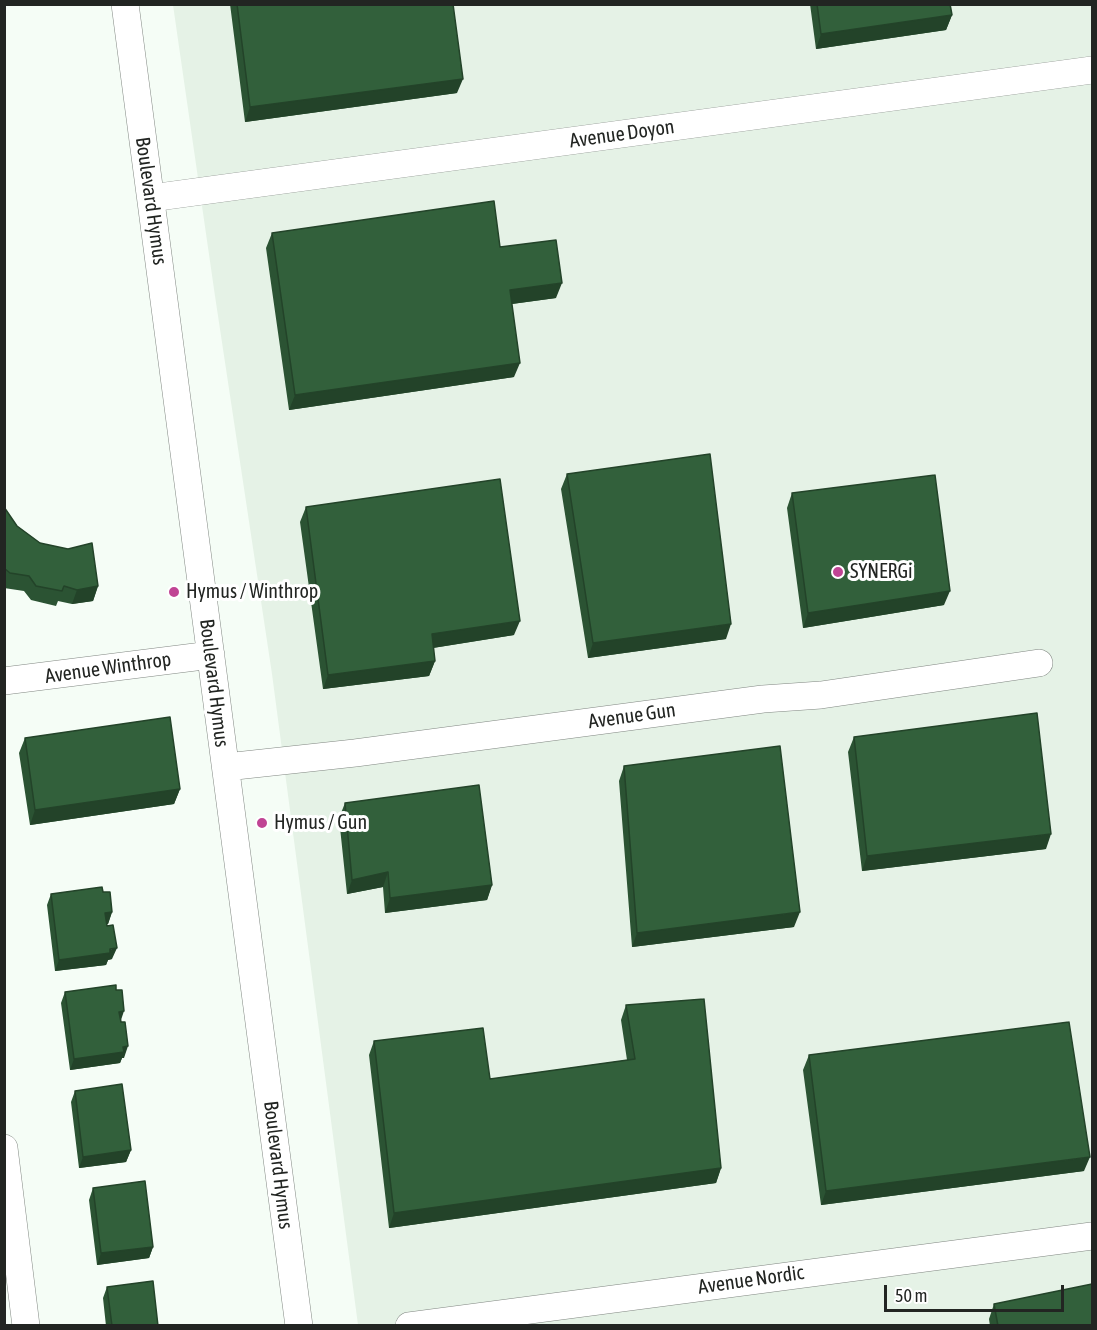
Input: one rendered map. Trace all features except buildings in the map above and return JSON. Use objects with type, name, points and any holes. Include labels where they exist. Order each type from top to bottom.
[{"type":"street","name":"Boulevard Hymus","points":[[125,4],[299,1326]]},
{"type":"street","name":"Avenue Doyon","points":[[151,198],[1092,70]]},
{"type":"street","name":"Avenue Winthrop","points":[[4,681],[211,655]]},
{"type":"street","name":"Avenue Gun","points":[[226,767],[354,753],[763,699],[821,694],[1039,663]]},
{"type":"street","points":[[4,1148],[8,1199],[26,1326]]},
{"type":"street","name":"Avenue Nordic","points":[[409,1326],[1092,1236]]},
{"type":"shaded area","points":[[173,5],[1092,5],[1092,1325],[358,1325],[272,674]]},
{"type":"place","name":"SYNERGi","points":[[838,572]]},
{"type":"place","name":"Hymus / Winthrop","points":[[174,592]]},
{"type":"place","name":"Hymus / Gun","points":[[262,823]]}]
